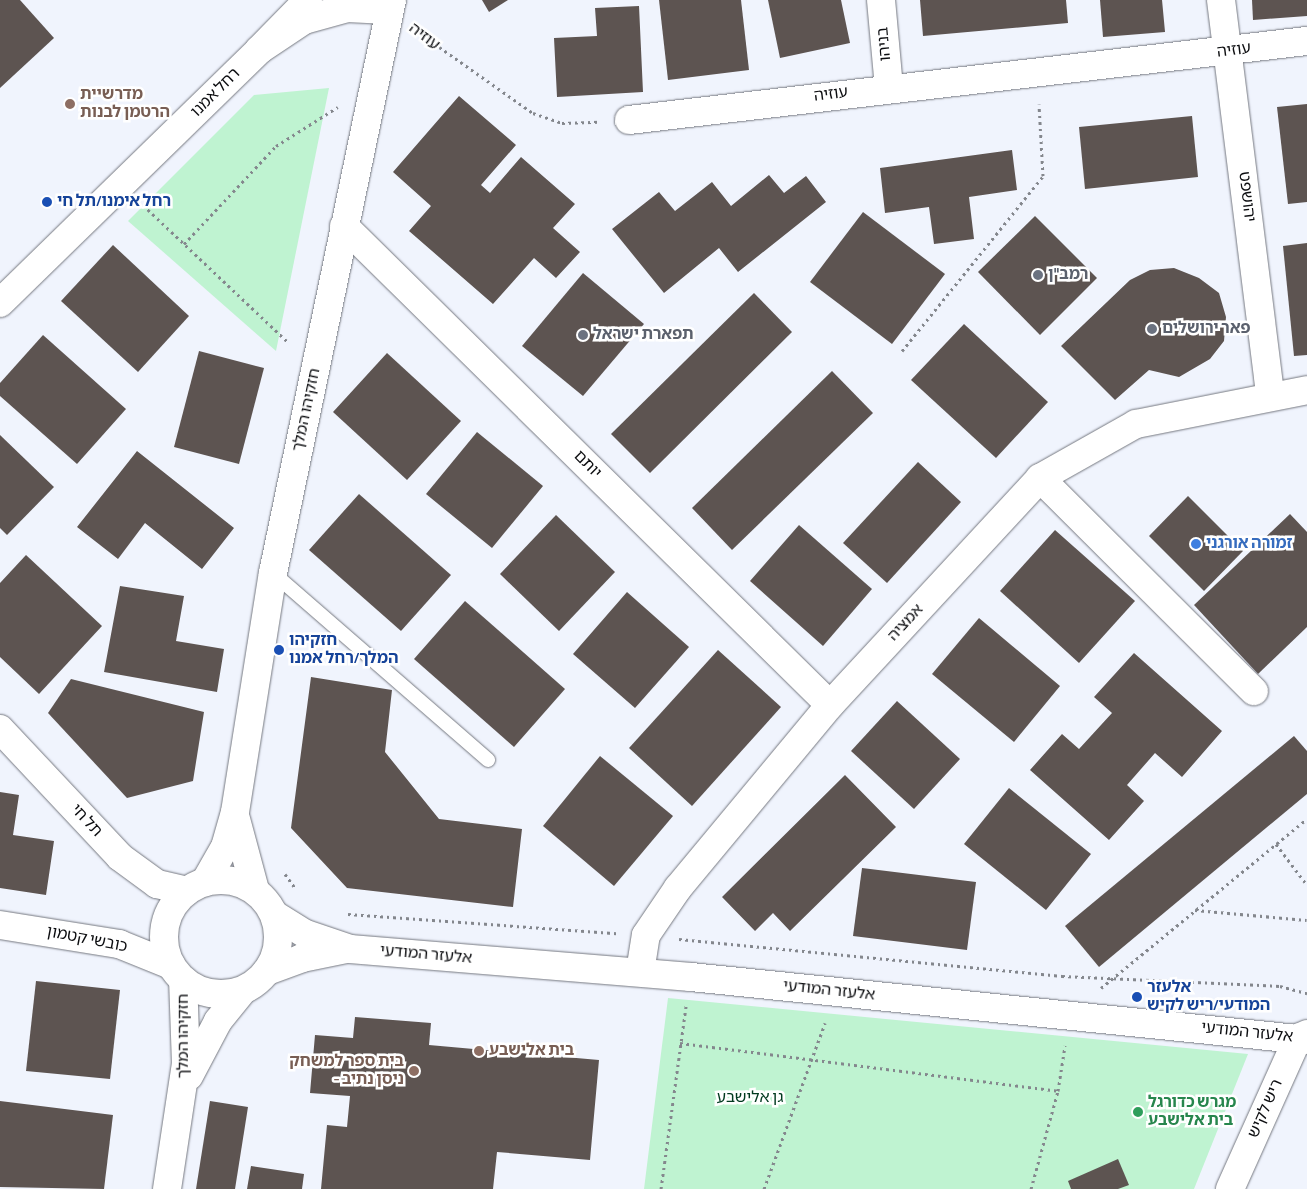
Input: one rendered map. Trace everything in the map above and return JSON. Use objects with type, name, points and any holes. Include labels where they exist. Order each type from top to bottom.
[{"type":"street","points":[[259,50],[308,0]]},
{"type":"street","name":"בניהו","points":[[881,0],[889,88]]},
{"type":"street","name":"יהושפט","points":[[1221,0],[1270,394]]},
{"type":"street","name":"רחל אמנו","points":[[0,304],[259,50],[304,20],[347,8],[390,5]]},
{"type":"street","name":"חזקיהו המלך","points":[[196,887],[225,847],[235,812],[273,572],[390,5]]},
{"type":"street","name":"עוזיה","points":[[630,120],[889,88],[1228,52],[1307,41]]},
{"type":"street","name":"יותם","points":[[344,226],[830,704]]},
{"type":"street","name":"אמציה","points":[[640,972],[646,935],[678,888],[830,704],[1040,478],[1136,424],[1270,394],[1307,390]]},
{"type":"street","points":[[1040,478],[1254,691]]},
{"type":"street","name":"תל חי","points":[[0,729],[120,857],[157,884],[196,887]]},
{"type":"street","name":"חזקיהו המלך","points":[[235,812],[255,890]]},
{"type":"street","points":[[234,881],[255,890],[275,915],[278,943],[267,971],[242,991],[214,994],[177,973],[165,926],[173,906],[196,887],[234,881]]},
{"type":"street","name":"אלעזר המודעי","points":[[275,915],[306,934],[350,949],[640,972],[1304,1037]]},
{"type":"street","name":"כובשי קטמון","points":[[0,925],[119,944],[177,973]]},
{"type":"street","name":"אלעזר המודעי","points":[[267,971],[302,958],[350,949]]},
{"type":"street","name":"חזקיהו המלך","points":[[167,1189],[183,1091],[177,973]]},
{"type":"street","name":"חזקיהו המלך","points":[[183,1091],[207,1039],[242,991]]},
{"type":"street","name":"ריש לקיש","points":[[1230,1189],[1304,1037]]},
{"type":"lane","points":[[273,572],[488,760]]},
{"type":"path","name":"עוזיה","points":[[390,5],[533,113],[562,123],[630,120]]},
{"type":"path","points":[[902,351],[1043,176],[1037,73]]},
{"type":"path","points":[[184,244],[276,146],[373,85]]},
{"type":"path","points":[[122,186],[316,368]]},
{"type":"path","points":[[1031,1189],[1058,1091],[1069,1015],[1194,910],[1307,819]]},
{"type":"path","points":[[1276,844],[1307,885]]},
{"type":"path","points":[[282,869],[298,891]]},
{"type":"path","points":[[1194,910],[1307,920]]},
{"type":"path","points":[[341,913],[646,935],[1112,978],[1280,986],[1307,992]]},
{"type":"path","points":[[661,1189],[680,1043],[691,977]]},
{"type":"path","points":[[764,1189],[809,1059],[838,992]]},
{"type":"path","points":[[680,1043],[1058,1091]]},
{"type":"green space","points":[[329,88],[276,351],[128,221],[254,95]]},
{"type":"green space","name":"גן אלישבע","points":[[668,998],[1248,1054],[1194,1189],[644,1189]]},
{"type":"building","points":[[0,0],[20,0],[54,38],[0,88]]},
{"type":"building","points":[[482,0],[508,0],[489,12]]},
{"type":"building","points":[[659,0],[741,0],[749,70],[668,80]]},
{"type":"building","points":[[768,0],[841,0],[850,43],[780,58]]},
{"type":"building","points":[[920,0],[1066,0],[1068,23],[923,36]]},
{"type":"building","points":[[1100,0],[1162,0],[1165,32],[1103,37]]},
{"type":"building","points":[[1252,0],[1307,0],[1307,16],[1253,20]]},
{"type":"building","points":[[639,6],[643,92],[557,97],[554,38],[597,36],[595,8]]},
{"type":"building","points":[[459,96],[516,145],[481,185],[490,193],[521,157],[575,204],[553,228],[580,252],[556,278],[534,258],[493,304],[409,231],[431,206],[393,172]]},
{"type":"building","points":[[1307,104],[1307,202],[1288,204],[1277,107]]},
{"type":"building","points":[[1192,116],[1198,177],[1085,189],[1079,127]]},
{"type":"building","points":[[1012,150],[1017,190],[969,197],[974,239],[934,244],[929,207],[885,213],[880,168]]},
{"type":"building","points":[[769,175],[784,193],[806,176],[826,202],[738,272],[719,248],[664,293],[612,229],[659,192],[675,211],[712,182],[731,206]]},
{"type":"building","points":[[863,212],[945,274],[892,344],[810,282]]},
{"type":"building","name":"רמב\"ן","points":[[1035,216],[1097,278],[1040,335],[978,272]]},
{"type":"building","points":[[1307,243],[1307,355],[1294,356],[1283,246]]},
{"type":"building","points":[[113,245],[189,316],[138,372],[61,301]]},
{"type":"building","name":"פאר ירושלים","points":[[1174,268],[1199,278],[1219,293],[1226,317],[1224,341],[1210,359],[1179,377],[1149,370],[1115,400],[1061,346],[1130,280],[1150,270]]},
{"type":"building","name":"תפארת ישראל","points":[[583,273],[644,324],[583,396],[522,346]]},
{"type":"building","points":[[754,293],[792,332],[650,473],[611,434]]},
{"type":"building","points":[[964,324],[1048,402],[996,458],[911,380]]},
{"type":"building","points":[[43,335],[126,409],[77,464],[0,396],[0,383]]},
{"type":"building","points":[[199,351],[264,368],[239,464],[174,447]]},
{"type":"building","points":[[387,353],[461,421],[407,480],[333,412]]},
{"type":"building","points":[[832,371],[873,413],[732,550],[692,508]]},
{"type":"building","points":[[477,432],[543,486],[492,548],[426,494]]},
{"type":"building","points":[[0,435],[54,487],[7,535],[0,528]]},
{"type":"building","points":[[137,451],[234,528],[202,569],[145,523],[118,559],[77,527]]},
{"type":"building","points":[[918,462],[961,502],[887,583],[843,543]]},
{"type":"building","points":[[359,494],[451,575],[401,631],[309,550]]},
{"type":"building","name":"זמורה אורגני","points":[[1188,496],[1243,551],[1204,591],[1149,536]]},
{"type":"building","points":[[1290,514],[1307,532],[1307,627],[1258,674],[1194,605]]},
{"type":"building","points":[[556,515],[615,572],[559,631],[500,574]]},
{"type":"building","points":[[799,525],[872,589],[823,646],[750,581]]},
{"type":"building","points":[[1055,530],[1135,601],[1079,663],[1000,591]]},
{"type":"building","points":[[26,555],[102,626],[39,694],[0,657],[0,583]]},
{"type":"building","points":[[120,586],[184,596],[176,641],[224,649],[217,692],[104,672]]},
{"type":"building","points":[[627,592],[689,647],[635,708],[573,654]]},
{"type":"building","points":[[465,601],[565,689],[514,747],[414,659]]},
{"type":"building","points":[[979,618],[1060,686],[1014,742],[932,674]]},
{"type":"building","points":[[718,650],[781,707],[692,806],[629,748]]},
{"type":"building","points":[[1134,653],[1222,731],[1182,777],[1155,753],[1127,785],[1144,801],[1109,840],[1030,770],[1062,734],[1079,749],[1112,713],[1094,697]]},
{"type":"building","points":[[311,677],[392,690],[385,752],[439,819],[522,829],[513,907],[347,888],[291,828]]},
{"type":"building","points":[[71,679],[204,712],[193,781],[127,798],[48,713]]},
{"type":"building","points":[[897,701],[960,759],[914,809],[851,751]]},
{"type":"building","points":[[1294,736],[1307,751],[1307,794],[1099,967],[1065,926]]},
{"type":"building","points":[[600,756],[673,816],[614,886],[543,826]]},
{"type":"building","points":[[845,775],[896,827],[790,931],[773,913],[755,931],[722,897]]},
{"type":"building","points":[[1009,788],[1091,854],[1046,910],[964,844]]},
{"type":"building","points":[[0,792],[19,795],[13,835],[54,841],[46,895],[0,888]]},
{"type":"building","points":[[862,868],[976,882],[967,950],[853,936]]},
{"type":"building","points":[[36,981],[120,990],[110,1079],[26,1071]]},
{"type":"building","points":[[355,1017],[431,1023],[429,1045],[599,1060],[590,1160],[497,1152],[493,1189],[321,1189],[327,1125],[347,1127],[350,1096],[310,1093],[315,1035],[353,1038]]},
{"type":"building","points":[[0,1101],[113,1115],[104,1189],[0,1187]]},
{"type":"building","points":[[210,1101],[248,1107],[235,1189],[196,1189]]},
{"type":"building","points":[[1118,1159],[1129,1185],[1118,1189],[1071,1189],[1068,1181]]},
{"type":"building","points":[[251,1166],[304,1174],[302,1189],[247,1189]]},
{"type":"place","name":"מדרשיית הרטמן לבנות","points":[[70,104]]},
{"type":"place","name":"רחל אימנו/תל חי","points":[[47,202]]},
{"type":"place","name":"רמב\"ן","points":[[1038,275]]},
{"type":"place","name":"פאר ירושלים","points":[[1152,329]]},
{"type":"place","name":"תפארת ישראל","points":[[583,335]]},
{"type":"place","name":"זמורה אורגני","points":[[1196,544]]},
{"type":"place","name":"חזקיהו המלך/רחל אמנו","points":[[279,650]]},
{"type":"place","name":"אלעזר המודעי/ריש לקיש","points":[[1137,997]]},
{"type":"place","name":"בית אלישבע","points":[[479,1051]]},
{"type":"place","name":"בית ספר למשחק - ניסן נתיב","points":[[414,1071]]},
{"type":"place","name":"מגרש כדורגל בית אלישבע","points":[[1138,1112]]}]
